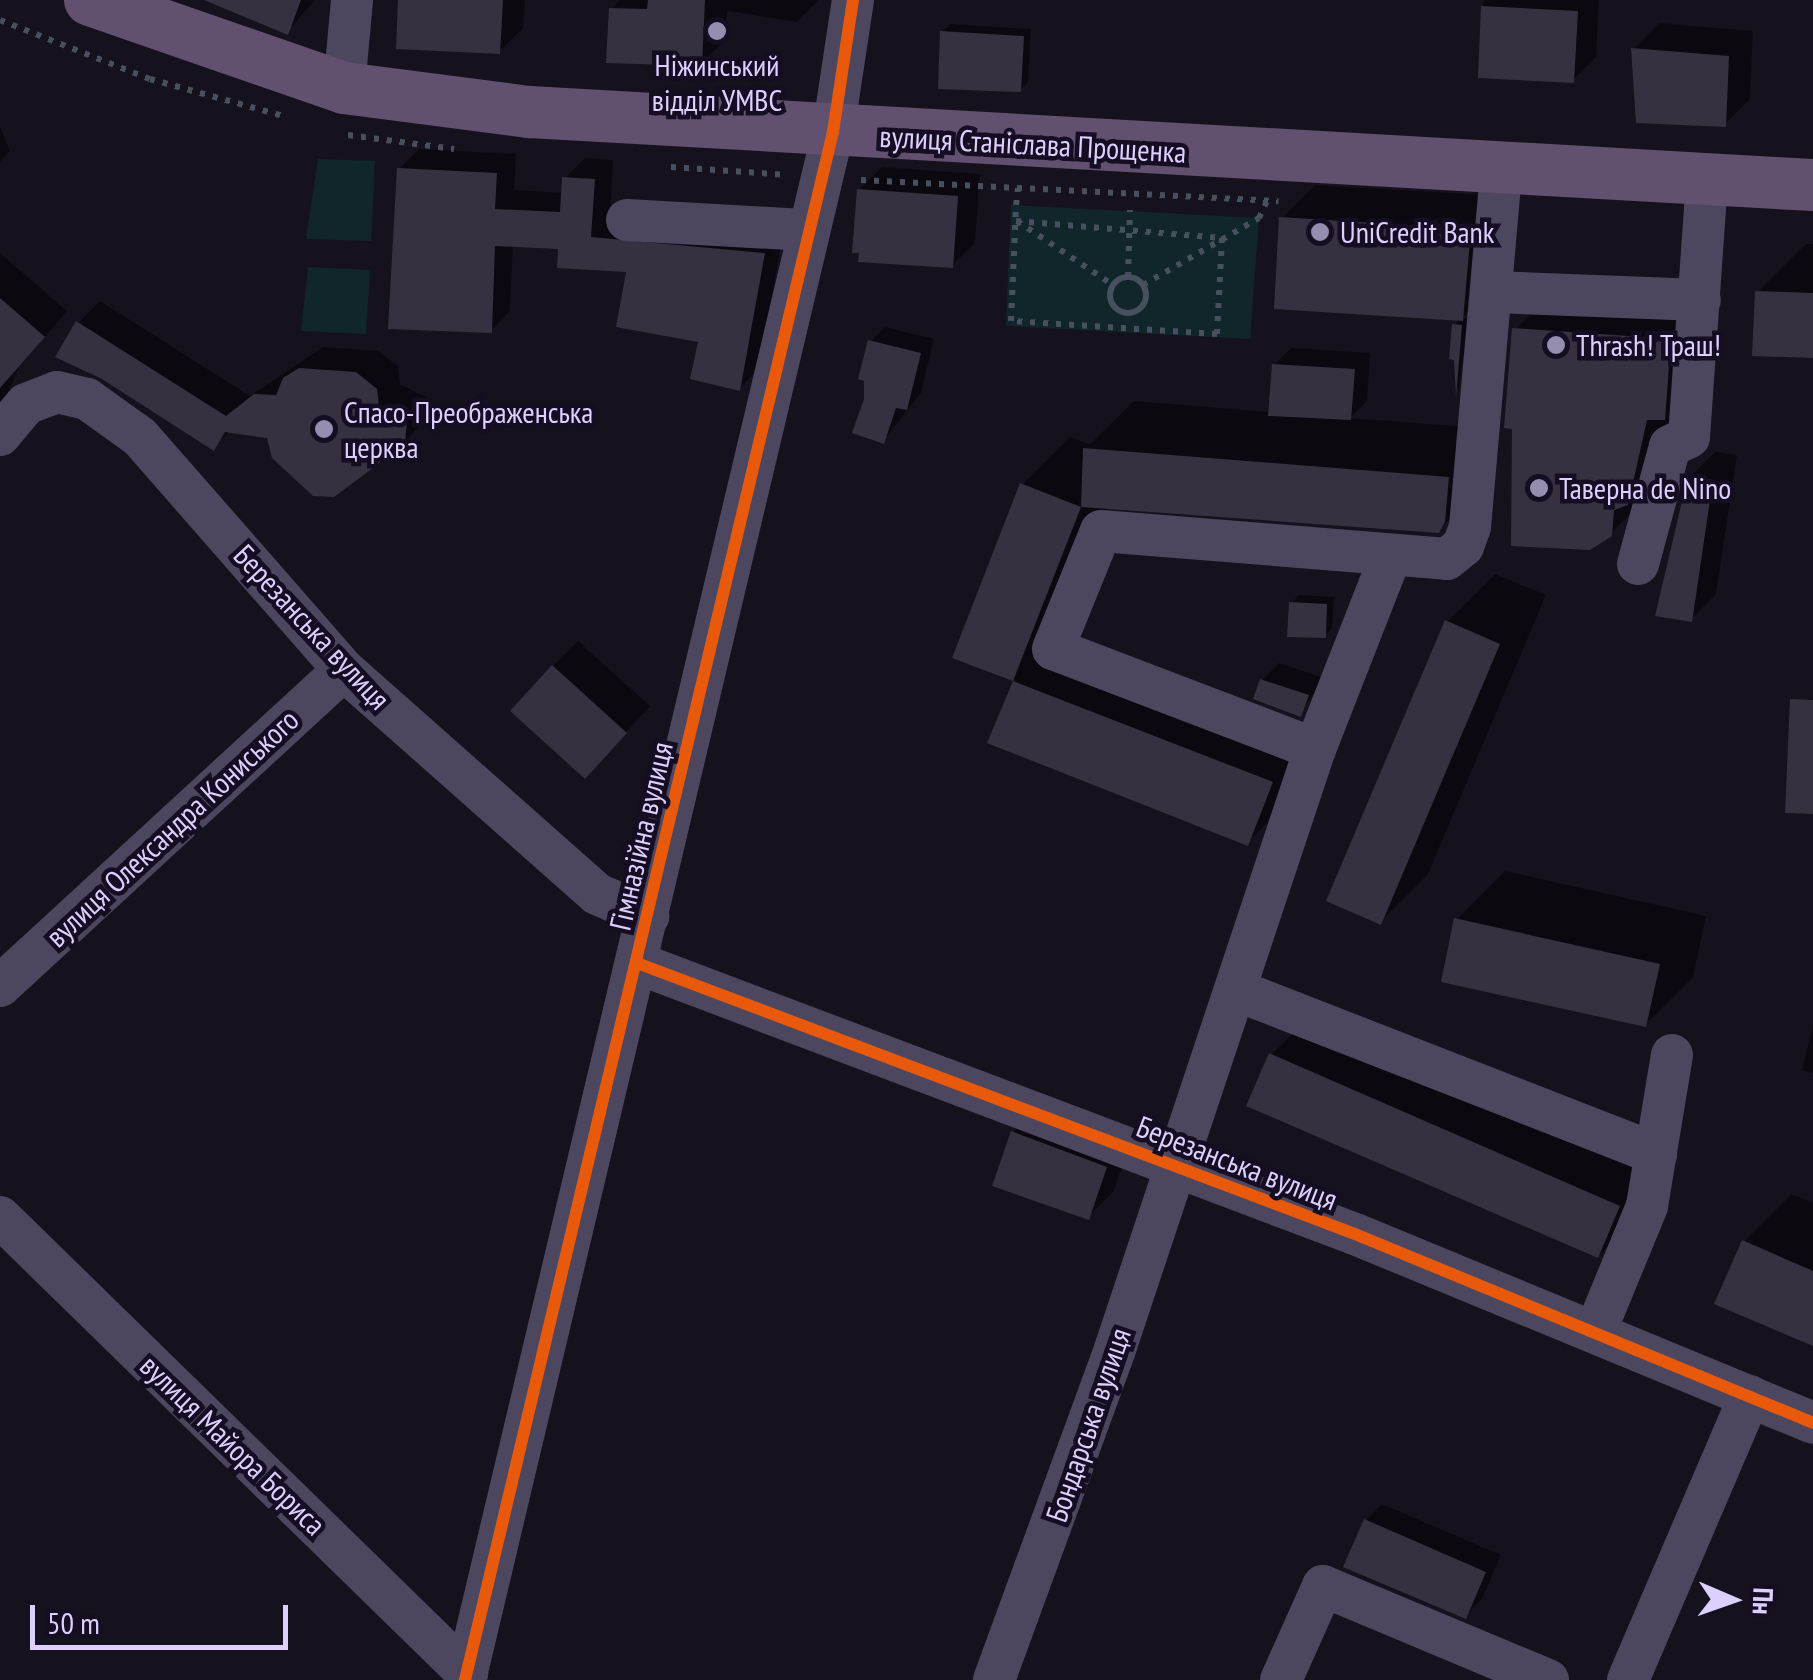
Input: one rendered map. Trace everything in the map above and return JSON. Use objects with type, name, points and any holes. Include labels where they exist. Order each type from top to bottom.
[{"type":"main road","name":"вулиця Станіслава Прощенка","points":[[90,0],[344,88],[530,112],[1501,171],[1813,185]]},
{"type":"street","points":[[344,88],[352,0]]},
{"type":"street","name":"Гімназійна вулиця","points":[[466,1676],[833,132],[853,0]]},
{"type":"street","points":[[1315,749],[1053,649],[1101,531],[1447,559],[1464,546],[1493,292],[1501,171]]},
{"type":"street","points":[[1638,564],[1670,446],[1690,437],[1706,180]]},
{"type":"street","points":[[627,220],[808,230]]},
{"type":"street","points":[[1493,292],[1700,300]]},
{"type":"street","name":"Березанська вулиця","points":[[13,420],[57,392],[87,399],[140,436],[344,670],[597,894],[648,916]]},
{"type":"street","name":"Бондарська вулиця","points":[[994,1680],[1178,1167],[1315,749],[1391,555]]},
{"type":"street","name":"вулиця Олександра Кониського","points":[[0,986],[344,670]]},
{"type":"street","name":"Березанська вулиця","points":[[637,963],[1596,1330],[1813,1423]]},
{"type":"street","points":[[1236,990],[1656,1154]]},
{"type":"street","points":[[1596,1330],[1646,1206],[1672,1055]]},
{"type":"street","name":"вулиця Майора Бориса","points":[[0,1217],[466,1676]]},
{"type":"street","points":[[1628,1680],[1750,1396]]},
{"type":"street","points":[[1281,1680],[1323,1586],[1548,1680]]},
{"type":"path","points":[[1018,188],[1012,321],[1217,334],[1222,238]]},
{"type":"path","points":[[1143,285],[1259,218],[1266,201]]},
{"type":"path","points":[[1128,277],[1130,210]]},
{"type":"path","points":[[1016,221],[1222,238]]},
{"type":"path","points":[[1016,221],[1113,286]]},
{"type":"path","points":[[1113,286],[1128,277]]},
{"type":"path","points":[[1128,277],[1143,285]]},
{"type":"path","points":[[1113,286],[1112,302],[1126,312],[1142,306],[1143,285]]},
{"type":"green space","points":[[318,159],[375,161],[371,241],[306,239]]},
{"type":"green space","points":[[1011,205],[1259,218],[1250,339],[1006,326]]},
{"type":"green space","points":[[308,267],[370,270],[366,334],[301,331]]},
{"type":"building","points":[[204,0],[301,0],[288,35]]},
{"type":"building","points":[[398,0],[503,0],[500,54],[396,49]]},
{"type":"building","points":[[648,0],[705,0],[702,66],[606,63],[609,8],[647,9]]},
{"type":"building","points":[[1481,6],[1578,11],[1574,83],[1478,78]]},
{"type":"building","points":[[940,31],[1024,36],[1021,92],[938,89]]},
{"type":"building","points":[[1631,48],[1729,56],[1726,127],[1636,123]]},
{"type":"building","points":[[397,168],[497,173],[495,209],[560,212],[562,177],[595,179],[591,237],[765,253],[740,391],[690,379],[698,342],[616,327],[626,272],[557,268],[558,249],[495,246],[492,333],[388,329]]},
{"type":"building","points":[[857,189],[958,196],[953,268],[858,262],[859,253],[852,253]]},
{"type":"building","points":[[1279,217],[1471,229],[1463,321],[1274,309]]},
{"type":"building","points":[[1755,291],[1813,293],[1813,358],[1752,356]]},
{"type":"building","points":[[0,298],[45,337],[0,388]]},
{"type":"building","name":"Спасо-Преображенська церква","points":[[76,321],[226,416],[254,394],[276,395],[283,378],[299,368],[356,372],[377,389],[379,406],[407,420],[405,444],[334,497],[313,496],[272,458],[267,438],[225,432],[214,451],[102,379],[55,357]]},
{"type":"building","points":[[1452,324],[1462,325],[1456,397],[1454,360],[1449,359]]},
{"type":"building","points":[[1512,328],[1671,339],[1665,420],[1647,420],[1628,505],[1614,510],[1612,536],[1590,550],[1511,546],[1512,429],[1504,428]]},
{"type":"building","points":[[868,340],[921,353],[907,410],[896,408],[884,444],[852,433],[864,399],[864,381],[858,379]]},
{"type":"building","points":[[1272,364],[1355,369],[1351,420],[1268,416]]},
{"type":"building","points":[[1083,448],[1449,477],[1445,522],[1439,533],[1081,507]]},
{"type":"building","points":[[1688,476],[1713,480],[1692,622],[1655,616]]},
{"type":"building","points":[[1020,483],[1081,507],[1013,681],[952,658]]},
{"type":"building","points":[[1289,602],[1327,604],[1326,638],[1287,637]]},
{"type":"building","points":[[1445,620],[1500,644],[1381,925],[1326,901]]},
{"type":"building","points":[[552,665],[627,733],[585,779],[510,711]]},
{"type":"building","points":[[1260,679],[1309,695],[1301,717],[1253,699]]},
{"type":"building","points":[[1013,681],[1273,782],[1248,846],[987,743]]},
{"type":"building","points":[[1790,699],[1813,700],[1813,814],[1785,813]]},
{"type":"building","points":[[1454,918],[1660,964],[1646,1027],[1441,982]]},
{"type":"building","points":[[1269,1053],[1620,1206],[1598,1258],[1246,1106]]},
{"type":"building","points":[[1011,1131],[1107,1167],[1089,1220],[992,1186]]},
{"type":"building","points":[[1742,1240],[1813,1271],[1813,1346],[1714,1304]]},
{"type":"building","points":[[1364,1519],[1486,1572],[1466,1619],[1343,1567]]},
{"type":"cycle path","points":[[465,1680],[833,132],[853,0]]},
{"type":"cycle path","points":[[637,963],[1355,1234],[1813,1423]]},
{"type":"place","name":"Ніжинський відділ УМВС","points":[[717,31]]},
{"type":"place","name":"UniCredit Bank","points":[[1320,232]]},
{"type":"place","name":"Thrash! Траш!","points":[[1556,345]]},
{"type":"place","name":"Спасо-Преображенська церква","points":[[324,429]]},
{"type":"place","name":"Таверна de Nino","points":[[1539,488]]}]
